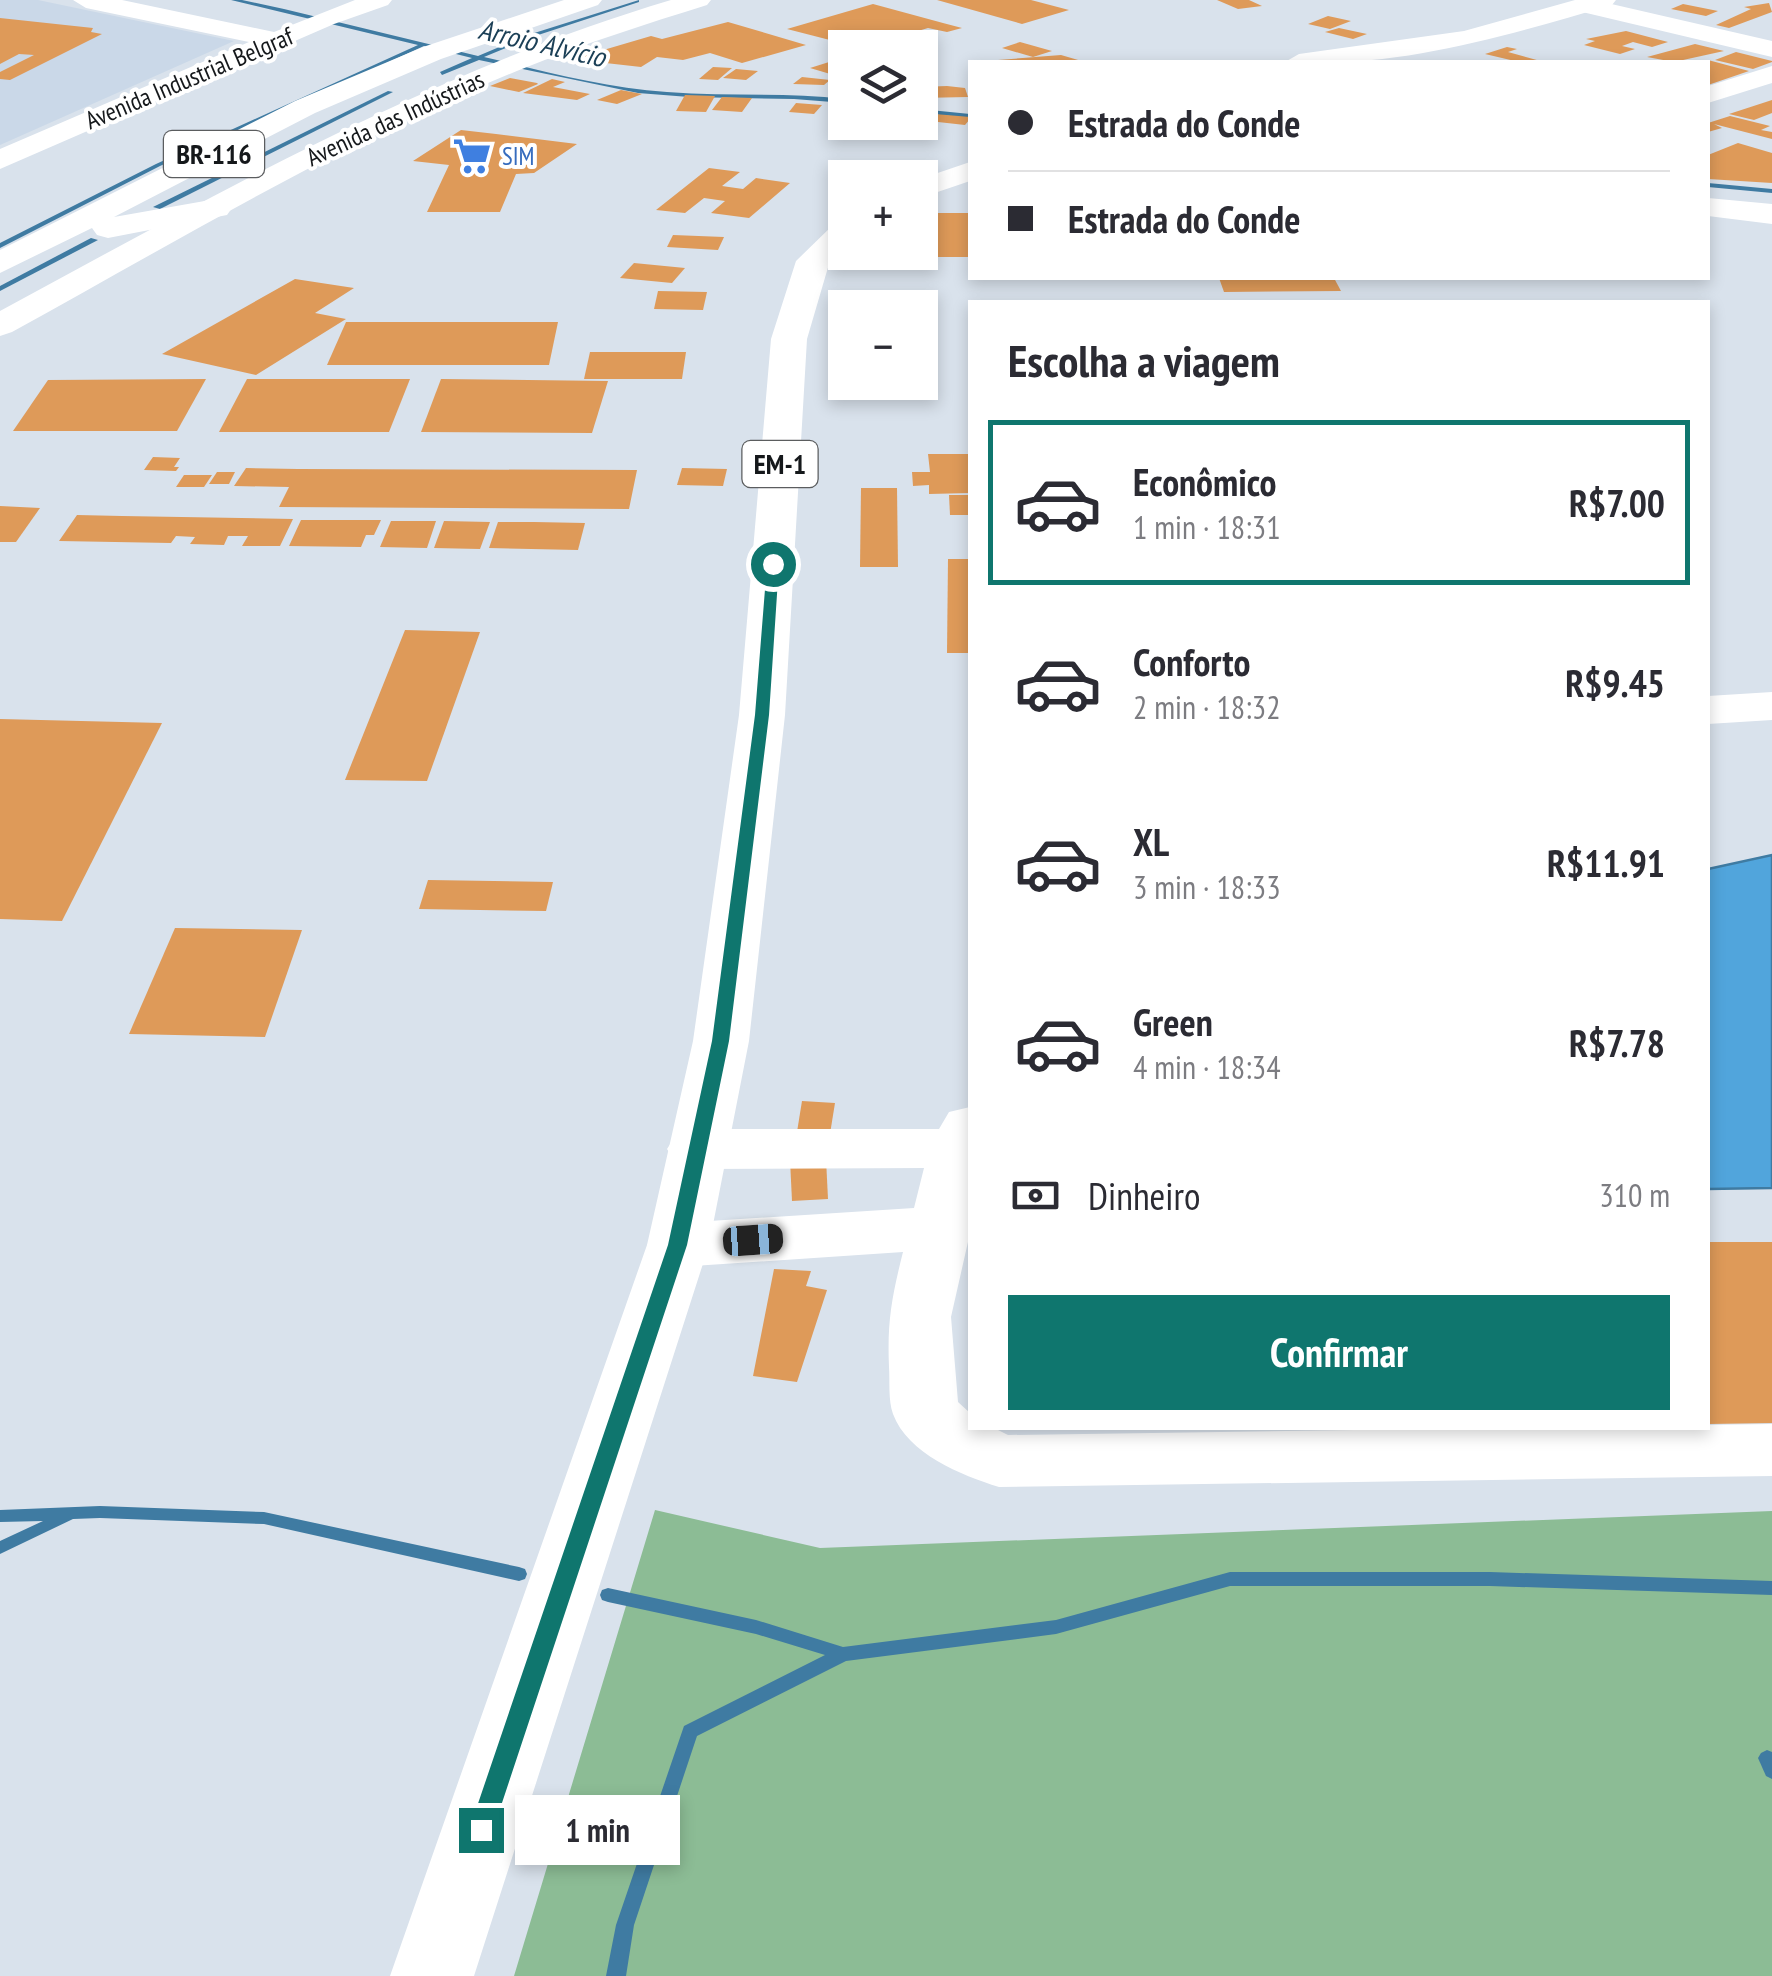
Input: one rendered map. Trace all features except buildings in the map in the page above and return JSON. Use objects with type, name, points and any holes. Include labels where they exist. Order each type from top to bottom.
[{"type":"main road","points":[[86,0],[276,40]]},
{"type":"main road","name":"Avenida Industrial Belgraf","points":[[0,160],[320,21],[379,0]]},
{"type":"main road","name":"BR-116","points":[[0,263],[512,0]]},
{"type":"main road","name":"BR-116","points":[[294,82],[589,0]]},
{"type":"main road","name":"Avenida das Indústrias","points":[[0,325],[336,143],[430,98],[577,38],[698,0]]},
{"type":"main road","points":[[1314,60],[1466,39],[1595,3],[1772,48]]},
{"type":"main road","points":[[420,47],[418,76],[422,91],[430,98]]},
{"type":"main road","points":[[1710,94],[1772,74]]},
{"type":"main road","points":[[938,183],[968,171]]},
{"type":"main road","points":[[1710,207],[1772,214]]},
{"type":"main road","points":[[42,242],[216,208]]},
{"type":"main road","points":[[87,234],[132,237],[146,246]]},
{"type":"main road","name":"EM-1","points":[[432,1976],[678,1245],[721,1041],[762,715],[789,339],[813,261],[828,247]]},
{"type":"main road","points":[[1710,710],[1772,706]]},
{"type":"main road","points":[[698,1150],[964,1137],[919,1317],[925,1411],[951,1436],[999,1461],[1772,1450]]},
{"type":"main road","points":[[678,1245],[940,1228]]},
{"type":"shaded area","points":[[0,0],[38,0],[234,41],[0,145]]},
{"type":"green space","points":[[655,1510],[820,1548],[1772,1511],[1772,1976],[514,1976]]},
{"type":"water","points":[[1772,855],[1772,1188],[1710,1189],[1710,869]]},
{"type":"waterway","name":"Arroio Alvício","points":[[234,0],[479,57]]},
{"type":"waterway","points":[[479,57],[530,36],[637,1]]},
{"type":"waterway","points":[[0,246],[158,165],[422,45]]},
{"type":"waterway","points":[[442,73],[479,57]]},
{"type":"waterway","name":"Arroio Alvício","points":[[479,57],[638,91],[828,100]]},
{"type":"waterway","points":[[157,207],[390,92]]},
{"type":"waterway","name":"Arroio Alvício","points":[[938,113],[968,116]]},
{"type":"waterway","name":"Arroio Alvício","points":[[1710,185],[1772,191]]},
{"type":"waterway","points":[[0,289],[94,240]]},
{"type":"waterway","points":[[0,1516],[100,1512],[264,1518],[519,1574]]},
{"type":"waterway","points":[[0,1548],[66,1517]]},
{"type":"waterway","points":[[843,1654],[1056,1627],[1230,1579],[1490,1579],[1772,1588]]},
{"type":"waterway","points":[[608,1595],[756,1627],[843,1654]]},
{"type":"waterway","points":[[616,1976],[625,1925],[690,1731],[843,1654]]},
{"type":"waterway","points":[[1767,1758],[1772,1771]]},
{"type":"place","name":"SIM","points":[[472,156]]},
{"type":"route","points":[[481,1830],[678,1245],[721,1041],[762,715],[773,564]]}]
